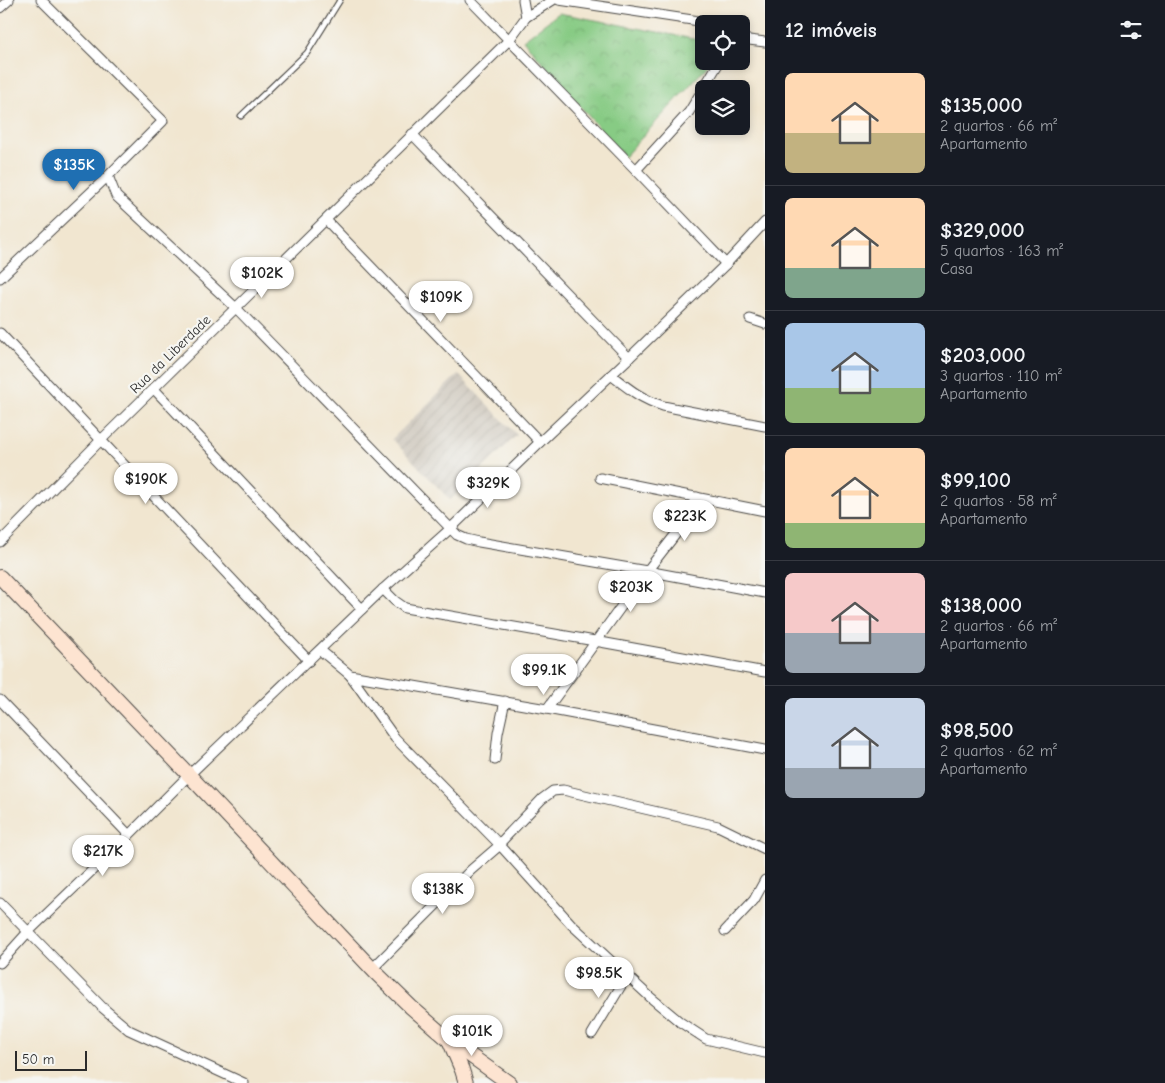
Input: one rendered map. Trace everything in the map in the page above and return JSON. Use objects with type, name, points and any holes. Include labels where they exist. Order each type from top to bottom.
[{"type":"main road","points":[[0,577],[372,969],[450,1041],[509,1083]]},
{"type":"main road","points":[[450,1041],[466,1083]]},
{"type":"street","points":[[0,8],[9,0]]},
{"type":"street","points":[[0,278],[164,121],[41,0]]},
{"type":"street","points":[[470,0],[726,264]]},
{"type":"street","points":[[523,0],[526,17],[553,0]]},
{"type":"street","points":[[559,0],[695,20]]},
{"type":"street","name":"Rua da Liberdade","points":[[0,542],[509,40],[526,17]]},
{"type":"street","points":[[750,40],[765,42]]},
{"type":"street","points":[[636,170],[689,112],[715,70]]},
{"type":"street","points":[[412,134],[629,358]]},
{"type":"street","points":[[108,176],[116,196],[236,308],[457,535],[479,542],[647,570],[765,593]]},
{"type":"street","points":[[326,220],[540,442]]},
{"type":"street","points":[[0,963],[28,932],[189,775],[383,589],[629,358],[726,264],[765,222]]},
{"type":"street","points":[[750,319],[765,324]]},
{"type":"street","points":[[0,333],[309,661]]},
{"type":"street","points":[[611,375],[638,396],[663,406],[765,426]]},
{"type":"street","points":[[154,389],[362,609]]},
{"type":"street","points":[[600,478],[765,511]]},
{"type":"street","points":[[547,709],[647,570],[675,535],[697,497]]},
{"type":"street","points":[[383,589],[405,608],[765,672]]},
{"type":"street","points":[[320,650],[350,675],[395,738],[499,845],[572,925],[650,997],[680,1022],[706,1039],[765,1054]]},
{"type":"street","points":[[350,675],[547,709],[765,750]]},
{"type":"street","points":[[0,700],[129,835]]},
{"type":"street","points":[[495,760],[498,733],[505,702]]},
{"type":"street","points":[[372,969],[471,870],[499,845],[542,799],[553,792],[563,790],[718,826],[765,848]]},
{"type":"street","points":[[725,931],[754,900],[764,883]]},
{"type":"street","points":[[0,903],[103,1008],[129,1030],[244,1083]]},
{"type":"street","points":[[592,1034],[627,976]]},
{"type":"lane","points":[[241,116],[307,53],[340,0]]},
{"type":"shaded area","points":[[458,374],[517,435],[450,500],[392,439]]},
{"type":"green space","points":[[559,13],[695,39],[695,70],[704,70],[624,157],[523,40]]}]
